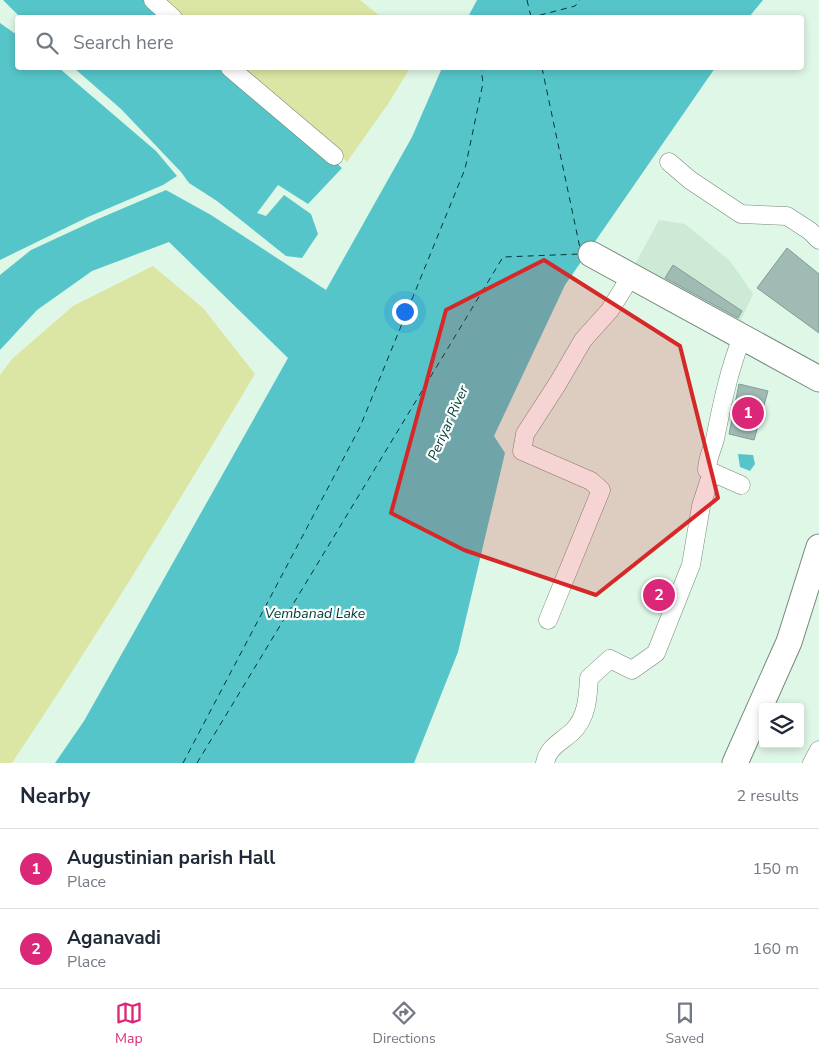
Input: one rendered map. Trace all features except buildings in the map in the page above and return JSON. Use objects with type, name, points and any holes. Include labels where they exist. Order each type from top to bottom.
[{"type":"street","points":[[153,0],[169,15]]},
{"type":"street","points":[[232,70],[334,156]]},
{"type":"street","points":[[669,162],[690,180],[741,214],[787,216],[810,231],[819,240]]},
{"type":"street","points":[[591,254],[819,378]]},
{"type":"street","points":[[548,620],[601,490],[591,481],[522,451],[525,434],[583,340],[610,310],[631,276]]},
{"type":"street","points":[[741,485],[707,470],[707,463],[729,373],[742,337]]},
{"type":"street","points":[[545,763],[547,754],[555,744],[573,731],[585,711],[589,678],[610,659],[632,670],[656,653],[691,565],[701,506],[712,472]]},
{"type":"street","points":[[735,763],[789,642],[819,547]]},
{"type":"street","points":[[812,763],[819,750]]},
{"type":"highlighted area","points":[[544,260],[680,346],[718,498],[596,595],[464,550],[391,513],[446,310]]},
{"type":"shaded area","points":[[659,220],[685,224],[730,261],[753,294],[737,329],[633,268]]},
{"type":"green space","points":[[161,0],[360,0],[379,15],[180,15]]},
{"type":"green space","points":[[243,70],[409,70],[388,104],[347,162]]},
{"type":"green space","points":[[153,266],[203,308],[255,374],[136,570],[44,715],[12,763],[0,763],[0,375],[12,359],[73,306]]},
{"type":"water","points":[[3,0],[146,0],[163,15],[18,15]]},
{"type":"water","points":[[477,0],[763,0],[751,15],[469,15]]},
{"type":"water","points":[[0,23],[15,34],[15,70],[61,70],[156,151],[177,176],[163,185],[88,217],[0,260]]},
{"type":"water","points":[[76,70],[226,70],[342,168],[308,204],[278,185],[257,213],[266,216],[284,195],[311,214],[318,234],[302,258],[286,256],[217,201],[189,183],[181,172],[121,109]]},
{"type":"water","name":"Vembanad Lake","points":[[441,70],[714,70],[565,285],[494,436],[505,453],[458,652],[414,763],[55,763],[84,721],[288,358],[169,242],[92,271],[37,310],[0,350],[0,275],[31,250],[166,190],[211,215],[326,290],[412,137]]},
{"type":"water","points":[[738,454],[753,455],[755,464],[750,471],[740,467]]},
{"type":"ferry route","points":[[527,0],[531,15]]},
{"type":"ferry route","points":[[540,15],[575,6],[580,0]]},
{"type":"ferry route","points":[[183,763],[360,427],[465,169],[483,83],[481,70]]},
{"type":"ferry route","points":[[542,70],[580,248]]},
{"type":"ferry route","points":[[197,763],[503,257],[580,254]]},
{"type":"place","name":"Augustinian parish Hall","points":[[748,413]]},
{"type":"place","name":"Aganavadi","points":[[659,595]]},
{"type":"water label","name":"Periyar River","points":[[448,423]]}]
